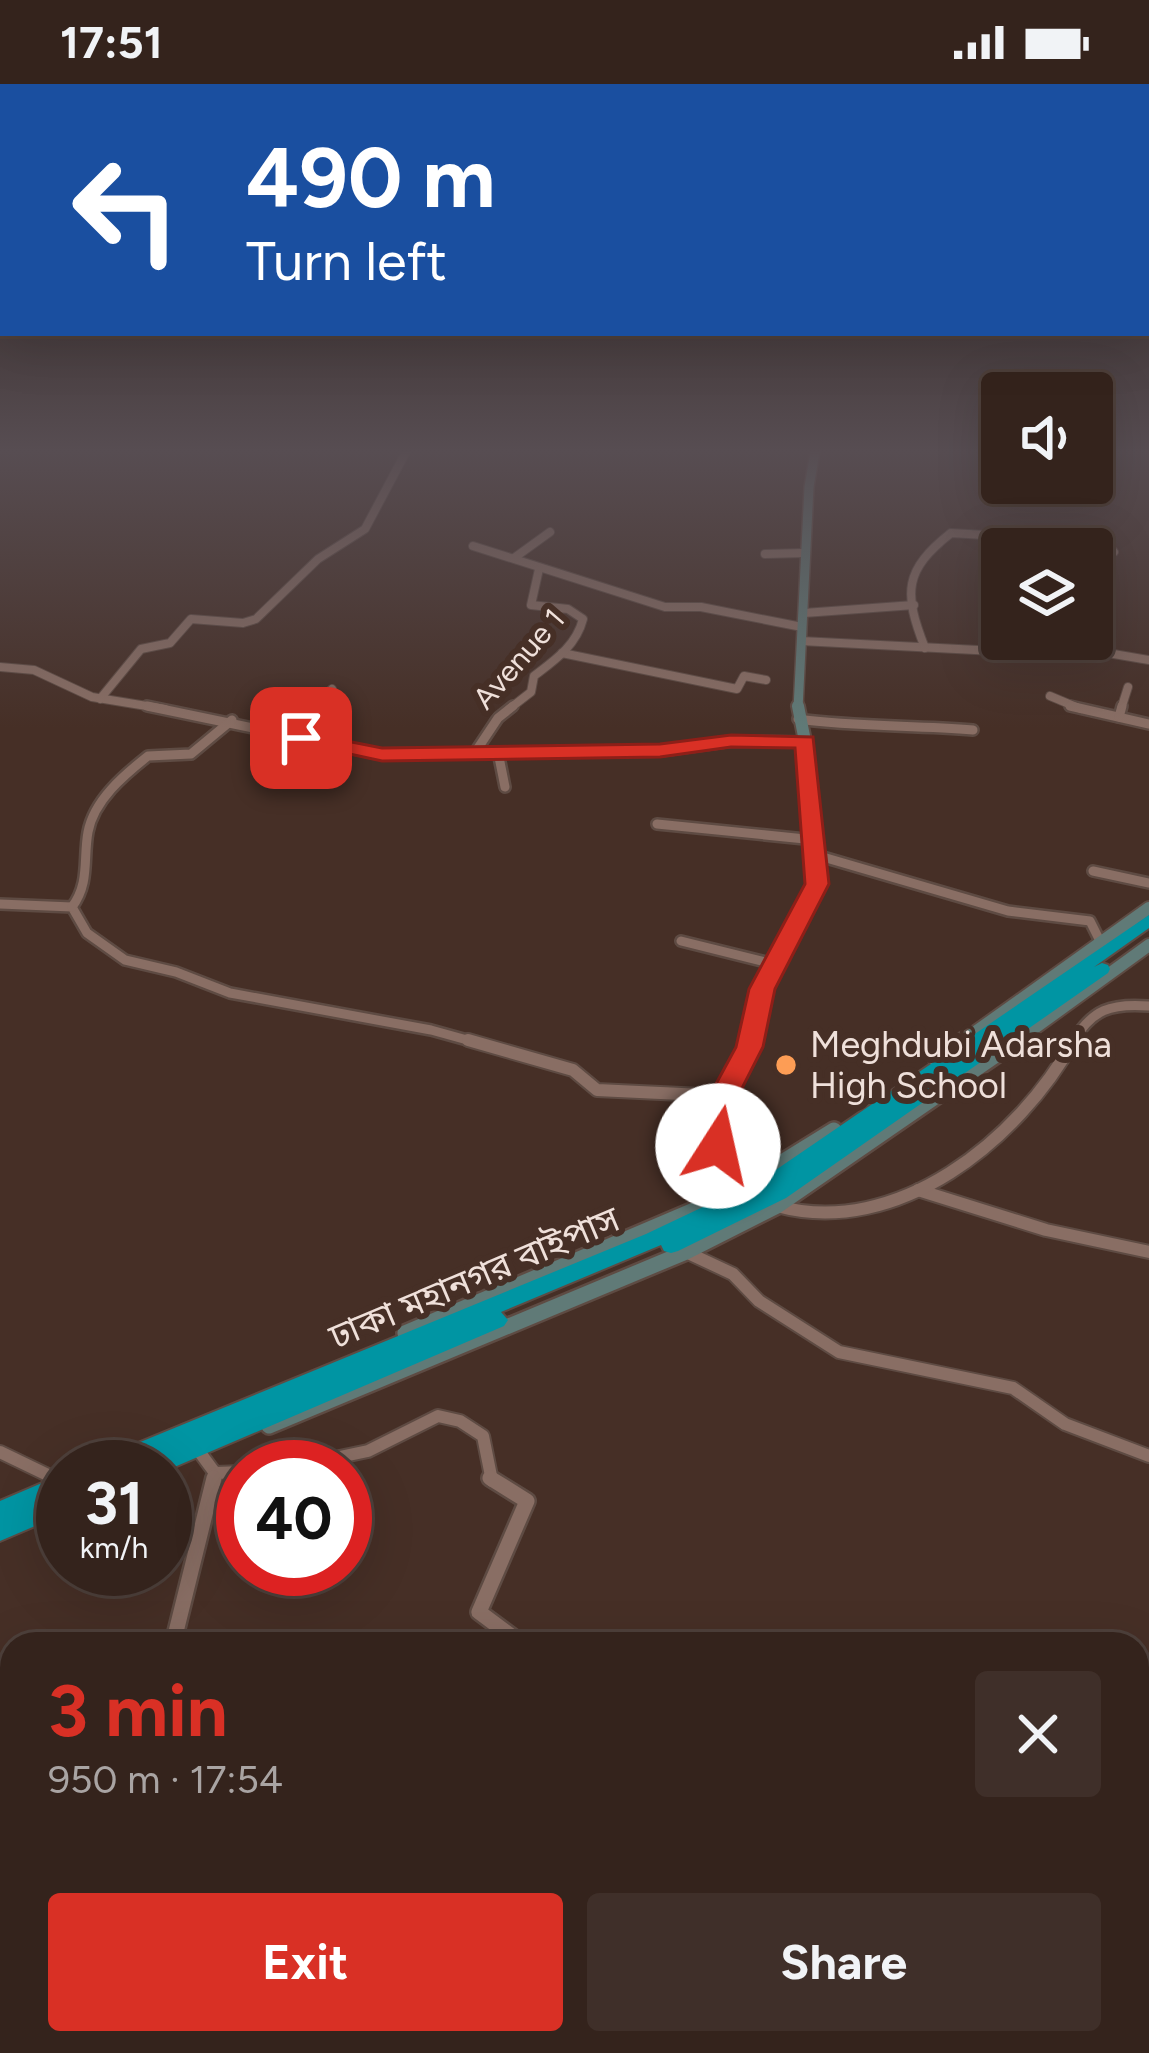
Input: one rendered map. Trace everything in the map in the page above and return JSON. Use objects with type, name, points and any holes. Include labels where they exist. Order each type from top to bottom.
[{"type":"highway","name":"ঢাকা মহানগর বাইপাস","points":[[172,1440],[653,1240],[771,1183],[1149,920]]},
{"type":"highway","points":[[192,1448],[732,1218],[779,1193],[1149,934]]},
{"type":"highway","points":[[0,1512],[36,1500]]},
{"type":"highway","points":[[0,1530],[36,1507]]},
{"type":"main road","points":[[727,1196],[716,1123],[724,1096],[750,1047],[760,997],[774,964],[814,893],[815,839],[806,742],[798,719],[806,544]]},
{"type":"main road","points":[[149,1440],[727,1196],[868,1108],[1149,908]]},
{"type":"main road","points":[[192,1458],[686,1252],[777,1206],[965,1079],[1149,945]]},
{"type":"main road","points":[[0,1502],[36,1496]]},
{"type":"main road","points":[[0,1540],[36,1512]]},
{"type":"street","points":[[100,699],[141,649],[170,643],[190,619],[243,623],[256,619],[318,559],[342,544]]},
{"type":"street","points":[[514,558],[534,544]]},
{"type":"street","points":[[925,648],[917,631],[911,576],[915,565],[940,544]]},
{"type":"street","points":[[1106,544],[1114,552]]},
{"type":"street","points":[[473,546],[665,607],[701,607],[925,648],[981,650]]},
{"type":"street","points":[[764,554],[805,553]]},
{"type":"street","name":"Avenue 1","points":[[476,751],[498,718],[531,692],[534,676],[578,636],[584,621],[568,609],[531,605],[539,569]]},
{"type":"street","points":[[802,627],[914,605]]},
{"type":"street","points":[[562,653],[737,689],[745,676],[766,680]]},
{"type":"street","points":[[1113,654],[1149,660]]},
{"type":"street","points":[[0,667],[34,670],[100,699],[232,720],[378,754],[660,751],[731,741],[806,742]]},
{"type":"street","points":[[1119,717],[1127,687]]},
{"type":"street","points":[[290,734],[332,689]]},
{"type":"street","points":[[1050,696],[1072,707],[1149,724]]},
{"type":"street","points":[[798,719],[856,727],[886,723],[973,730]]},
{"type":"street","points":[[72,907],[86,886],[88,830],[98,808],[144,758],[191,754],[232,720]]},
{"type":"street","points":[[498,752],[505,787]]},
{"type":"street","points":[[657,824],[721,828],[762,839],[815,839]]},
{"type":"street","points":[[816,855],[1008,911],[1090,921],[1101,943]]},
{"type":"street","points":[[1093,871],[1149,883]]},
{"type":"street","points":[[0,904],[72,907]]},
{"type":"street","points":[[72,907],[87,933],[125,960],[176,972],[230,993],[431,1030],[573,1070],[597,1090],[724,1096]]},
{"type":"street","points":[[681,941],[774,964]]},
{"type":"street","points":[[777,1206],[804,1214],[885,1205],[918,1190],[1017,1112],[1055,1074],[1071,1041],[1089,1021],[1110,1006],[1149,1006]]},
{"type":"street","points":[[918,1190],[1046,1230],[1149,1252]]},
{"type":"street","points":[[686,1252],[733,1274],[760,1301],[839,1352],[1013,1388],[1065,1424],[1149,1456]]},
{"type":"street","points":[[372,1448],[437,1416],[460,1421],[483,1436],[490,1480],[527,1501],[479,1612],[506,1632]]},
{"type":"street","points":[[0,1452],[36,1475]]},
{"type":"street","points":[[176,1632],[215,1473],[201,1454]]},
{"type":"place","name":"Meghdubi Adarsha High School","points":[[786,1065]]},
{"type":"route","points":[[301,738],[382,754],[660,751],[731,741],[806,742],[817,884],[762,989],[750,1047],[718,1106],[718,1146]]}]
